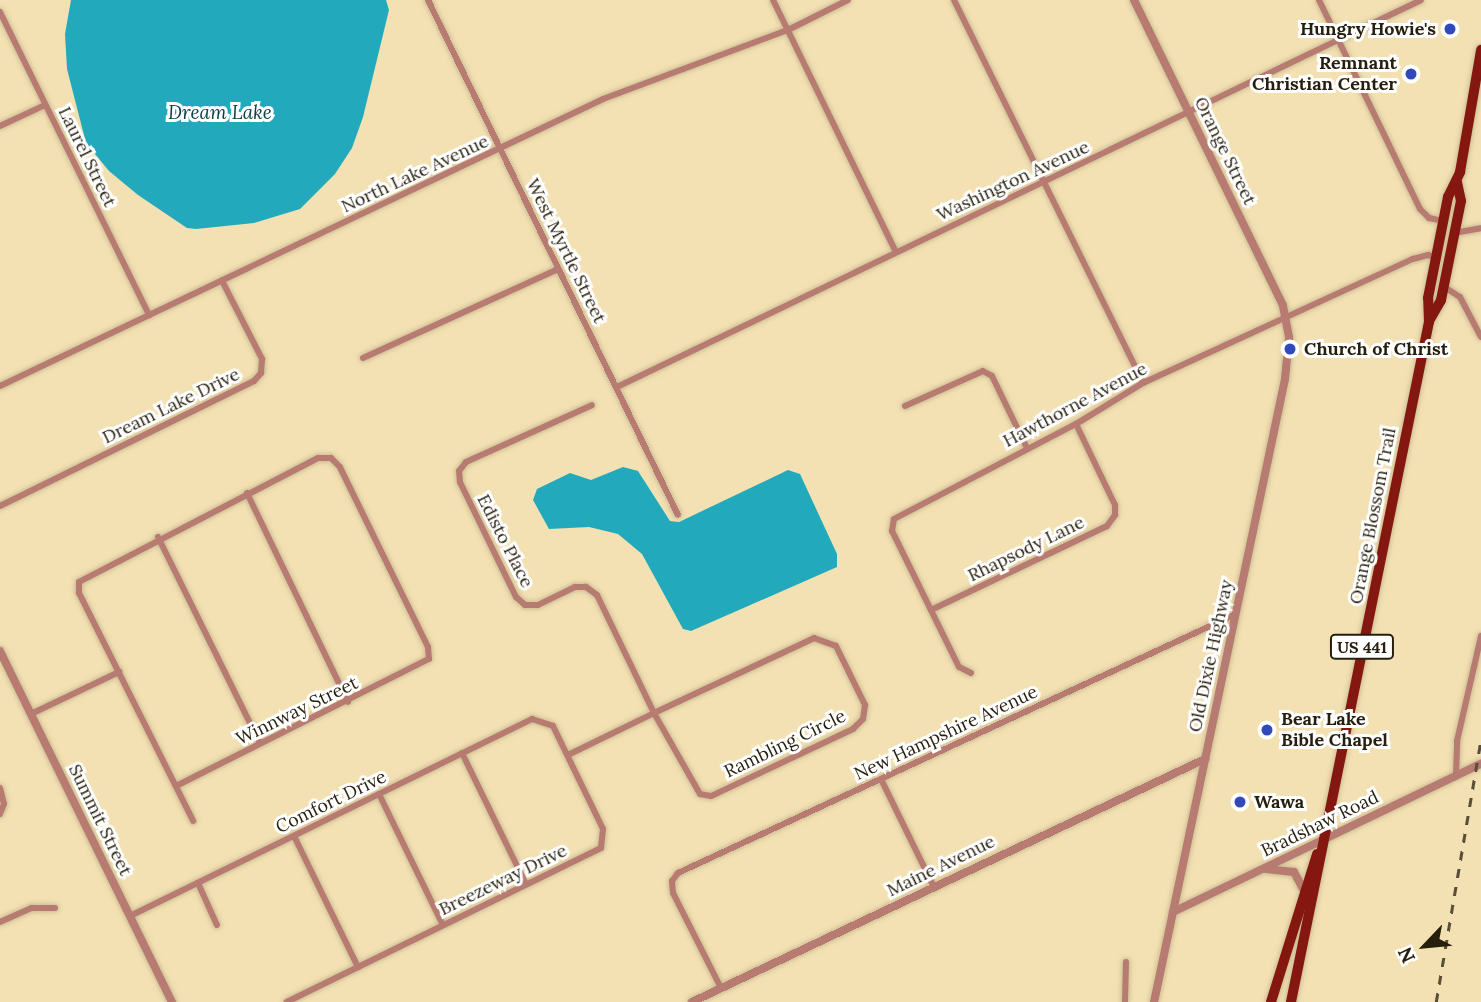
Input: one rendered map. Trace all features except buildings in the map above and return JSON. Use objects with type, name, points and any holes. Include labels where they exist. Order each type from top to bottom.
[{"type":"main road","name":"Orange Blossom Trail","points":[[1429,322],[1427,298],[1448,197],[1457,182],[1481,50]]},
{"type":"main road","name":"Orange Blossom Trail","points":[[1291,1002],[1317,891],[1322,840],[1429,322],[1443,286],[1461,201],[1457,182]]},
{"type":"main road","name":"Orange Blossom Trail","points":[[1271,1002],[1303,889],[1322,840]]},
{"type":"street","name":"West Myrtle Street","points":[[428,0],[678,515]]},
{"type":"street","points":[[773,0],[896,252]]},
{"type":"street","name":"North Lake Avenue","points":[[0,386],[603,99],[788,30],[848,0]]},
{"type":"street","points":[[954,0],[1143,383]]},
{"type":"street","name":"Orange Street","points":[[1134,0],[1287,317]]},
{"type":"street","points":[[1319,0],[1420,209],[1429,218],[1444,221]]},
{"type":"street","name":"Washington Avenue","points":[[617,387],[1421,0]]},
{"type":"street","name":"Laurel Street","points":[[0,12],[149,315]]},
{"type":"street","points":[[0,126],[45,105]]},
{"type":"street","points":[[1454,233],[1481,228]]},
{"type":"street","name":"Hawthorne Avenue","points":[[971,673],[959,667],[892,531],[894,519],[1076,424],[1143,383],[1413,259],[1436,258]]},
{"type":"street","points":[[363,358],[558,269]]},
{"type":"street","name":"Dream Lake Drive","points":[[0,506],[254,381],[262,359],[222,281]]},
{"type":"street","points":[[1443,286],[1460,297],[1481,337]]},
{"type":"street","name":"Old Dixie Highway","points":[[1154,1002],[1287,367],[1287,317]]},
{"type":"street","points":[[905,406],[984,371],[992,376],[1027,448]]},
{"type":"street","name":"Edisto Place","points":[[592,405],[466,462],[460,471],[460,482],[516,597],[525,605],[538,605],[575,587],[586,587],[597,596],[653,713]]},
{"type":"street","name":"Rhapsody Lane","points":[[931,610],[1107,526],[1115,505],[1076,424]]},
{"type":"street","name":"Winnway Street","points":[[176,786],[429,659],[429,646],[340,467],[331,458],[318,458],[247,494]]},
{"type":"street","points":[[193,821],[79,593],[79,582],[158,537],[247,494],[348,702]]},
{"type":"street","points":[[158,537],[260,743]]},
{"type":"street","name":"New Hampshire Avenue","points":[[721,988],[673,892],[672,881],[678,873],[1236,614]]},
{"type":"street","points":[[1456,775],[1457,741],[1481,636]]},
{"type":"street","name":"Rambling Circle","points":[[568,755],[653,713],[814,638],[836,646],[864,705],[863,719],[853,729],[711,796],[692,788],[653,713]]},
{"type":"street","name":"Summit Street","points":[[0,651],[172,1002]]},
{"type":"street","points":[[31,714],[119,672]]},
{"type":"street","name":"Comfort Drive","points":[[130,916],[531,719],[545,720]]},
{"type":"street","name":"Breezeway Drive","points":[[287,1002],[601,848],[605,840],[568,755],[553,726],[545,720]]},
{"type":"street","points":[[462,753],[526,884]]},
{"type":"street","name":"Maine Avenue","points":[[692,1002],[1205,759]]},
{"type":"street","name":"Bradshaw Road","points":[[1173,912],[1481,764]]},
{"type":"street","points":[[881,779],[934,887]]},
{"type":"street","points":[[0,788],[4,804],[0,814]]},
{"type":"street","points":[[379,794],[443,925]]},
{"type":"street","points":[[294,836],[358,967]]},
{"type":"street","points":[[1264,869],[1294,872],[1303,889]]},
{"type":"street","points":[[198,883],[216,925]]},
{"type":"street","points":[[0,922],[32,908],[55,908]]},
{"type":"street","points":[[1125,1002],[1126,962]]},
{"type":"water","name":"Dream Lake","points":[[71,0],[386,0],[389,10],[363,117],[352,148],[335,174],[300,209],[254,223],[196,229],[187,228],[138,195],[109,171],[86,143],[67,69],[65,34]]},
{"type":"water","points":[[623,467],[638,471],[670,521],[679,522],[788,470],[800,474],[837,554],[837,567],[691,631],[683,629],[642,554],[618,534],[589,527],[549,529],[533,500],[537,489],[570,473],[591,480]]},
{"type":"railway","points":[[1436,1002],[1481,738]]},
{"type":"place","name":"Hungry Howie's","points":[[1450,29]]},
{"type":"place","name":"Remnant Christian Center","points":[[1411,74]]},
{"type":"place","name":"Church of Christ","points":[[1290,349]]},
{"type":"place","name":"Bear Lake Bible Chapel","points":[[1267,730]]},
{"type":"place","name":"Wawa","points":[[1240,802]]}]
